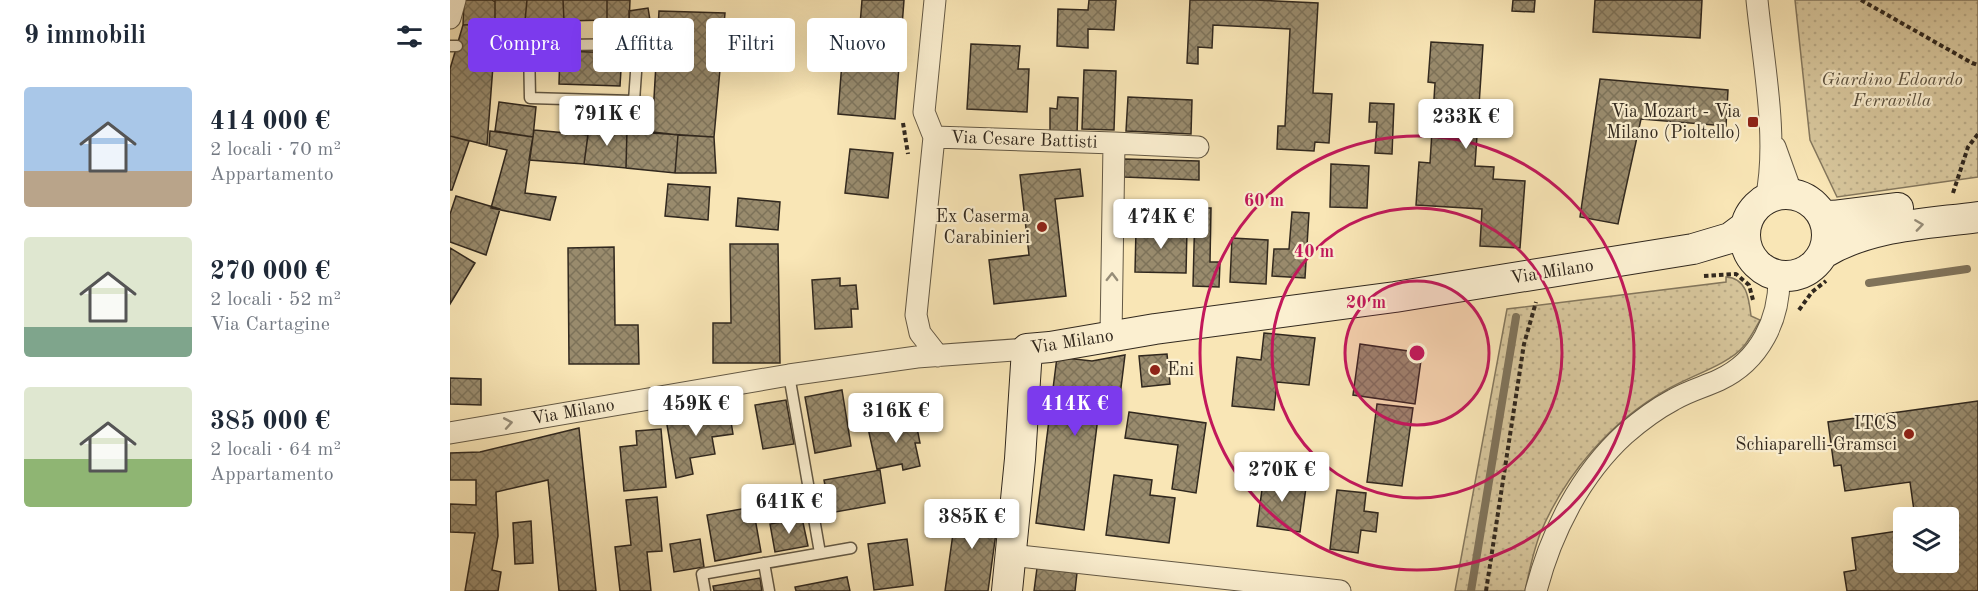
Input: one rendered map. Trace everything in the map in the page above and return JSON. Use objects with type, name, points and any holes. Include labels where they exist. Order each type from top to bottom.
[{"type":"street","points":[[935,0],[924,112],[934,137],[916,315],[920,333],[938,356]]},
{"type":"street","points":[[1757,0],[1771,132],[1766,200]]},
{"type":"street","points":[[1771,132],[1789,186],[1799,196],[1814,204],[1822,215],[1828,234],[1825,267]]},
{"type":"street","name":"Via Cesare Battisti","points":[[934,137],[1198,147]]},
{"type":"street","name":"Via Cesare Battisti","points":[[1111,336],[1114,143]]},
{"type":"street","points":[[1799,196],[1782,194],[1766,200],[1753,211],[1746,226],[1746,243],[1752,259],[1761,268],[1779,276],[1793,276],[1805,272],[1816,264],[1825,267]]},
{"type":"street","points":[[1822,215],[1869,213],[1964,198]]},
{"type":"street","points":[[1825,267],[1847,240],[1878,230],[1978,217]]},
{"type":"street","name":"Via Milano","points":[[1697,263],[1746,226]]},
{"type":"street","name":"Via Milano","points":[[450,433],[789,375],[917,357],[1050,347],[1111,336],[1395,297],[1697,263],[1752,259]]},
{"type":"street","points":[[1536,591],[1544,563],[1558,529],[1575,496],[1602,459],[1623,436],[1659,408],[1686,393],[1719,380],[1745,363],[1764,339],[1776,312],[1780,292],[1779,276]]},
{"type":"street","points":[[1007,591],[1020,459],[1027,349]]},
{"type":"street","points":[[1010,555],[1340,591]]},
{"type":"lane","points":[[638,44],[634,101],[530,98],[529,46],[638,44]]},
{"type":"lane","points":[[789,375],[820,553]]},
{"type":"lane","points":[[705,591],[702,574],[851,548]]},
{"type":"lane","points":[[764,563],[769,591]]},
{"type":"path","points":[[1861,0],[1978,65]]},
{"type":"path","points":[[904,118],[903,129],[909,159]]},
{"type":"path","points":[[1964,198],[1968,147],[1978,134]]},
{"type":"path","points":[[1697,263],[1736,274],[1749,285],[1752,291],[1754,313],[1798,312],[1825,267]]},
{"type":"path","points":[[1486,591],[1524,344],[1537,298]]},
{"type":"green space","name":"Giardino Edoardo Ferravilla","points":[[1795,0],[1978,0],[1978,177],[1837,197],[1810,140]]},
{"type":"green space","points":[[1726,277],[1733,278],[1743,285],[1748,296],[1751,316],[1760,320],[1743,347],[1728,359],[1676,384],[1647,402],[1609,433],[1592,451],[1576,470],[1550,512],[1535,548],[1525,591],[1455,591],[1507,309],[1726,282]]},
{"type":"building","points":[[464,0],[492,0],[495,2],[495,18],[468,18],[468,25],[463,25]]},
{"type":"building","points":[[495,0],[527,0],[525,18],[495,18]]},
{"type":"building","points":[[527,0],[563,0],[564,18],[525,18]]},
{"type":"building","points":[[563,0],[607,0],[607,18],[581,21],[581,18],[564,18]]},
{"type":"building","points":[[607,0],[630,0],[629,18],[607,18]]},
{"type":"building","points":[[862,0],[904,0],[903,18],[861,18]]},
{"type":"building","points":[[1089,0],[1116,0],[1114,30],[1088,29],[1088,48],[1057,46],[1058,9],[1088,10]]},
{"type":"building","points":[[1190,0],[1318,3],[1313,93],[1332,94],[1329,143],[1315,142],[1314,151],[1277,149],[1278,126],[1285,126],[1290,29],[1213,25],[1212,48],[1198,47],[1198,64],[1187,63]]},
{"type":"building","points":[[1513,0],[1535,0],[1534,12],[1512,11]]},
{"type":"building","points":[[1595,0],[1702,0],[1700,38],[1593,32]]},
{"type":"building","points":[[648,8],[650,18],[629,18],[629,11]]},
{"type":"building","points":[[659,11],[725,13],[725,18],[706,18],[706,72],[720,72],[714,137],[652,133],[656,72],[694,72],[694,18],[659,18]]},
{"type":"building","points":[[463,25],[468,25],[468,72],[493,72],[487,145],[450,136],[450,69]]},
{"type":"building","points":[[1431,42],[1483,45],[1475,166],[1494,167],[1493,179],[1525,181],[1520,248],[1480,246],[1482,209],[1416,205],[1419,162],[1430,163],[1435,83],[1428,82]]},
{"type":"building","points":[[971,44],[1020,46],[1018,69],[1029,69],[1027,112],[967,109]]},
{"type":"building","points":[[581,52],[593,52],[593,72],[621,72],[620,86],[559,84],[559,72],[581,72]]},
{"type":"building","points":[[1084,70],[1116,71],[1114,130],[1082,129]]},
{"type":"building","points":[[841,72],[899,72],[895,119],[838,114]]},
{"type":"building","points":[[1600,79],[1728,90],[1726,126],[1641,119],[1618,224],[1580,217]]},
{"type":"building","points":[[1058,97],[1078,98],[1077,137],[1050,136],[1050,108],[1057,109]]},
{"type":"building","points":[[1128,97],[1192,100],[1191,134],[1126,131]]},
{"type":"building","points":[[499,102],[536,107],[533,137],[495,131]]},
{"type":"building","points":[[1370,103],[1394,104],[1392,154],[1375,153],[1377,122],[1369,122]]},
{"type":"building","points":[[589,127],[627,129],[626,168],[584,164]]},
{"type":"building","points":[[627,129],[678,135],[675,173],[626,168]]},
{"type":"building","points":[[534,130],[588,135],[584,164],[529,160]]},
{"type":"building","points":[[490,131],[533,137],[525,193],[556,197],[550,220],[491,208],[507,150],[489,146]]},
{"type":"building","points":[[678,135],[714,137],[716,173],[675,173]]},
{"type":"building","points":[[450,136],[469,141],[452,190],[450,190]]},
{"type":"building","points":[[850,149],[893,153],[888,198],[845,193]]},
{"type":"building","points":[[1124,159],[1199,161],[1199,180],[1124,177]]},
{"type":"building","points":[[1331,164],[1369,166],[1367,208],[1330,207]]},
{"type":"building","name":"Ex Caserma Carabinieri","points":[[1080,169],[1083,196],[1055,199],[1066,296],[994,304],[989,260],[1029,255],[1020,175]]},
{"type":"building","points":[[668,184],[710,187],[708,220],[665,216]]},
{"type":"building","points":[[456,196],[500,209],[486,255],[450,242],[450,214]]},
{"type":"building","points":[[738,198],[780,202],[778,230],[736,226]]},
{"type":"building","points":[[1195,208],[1211,208],[1210,262],[1220,262],[1219,287],[1193,286]]},
{"type":"building","points":[[1292,212],[1309,213],[1305,278],[1272,276],[1274,249],[1289,249]]},
{"type":"building","points":[[1153,224],[1171,224],[1171,229],[1187,230],[1186,273],[1135,272],[1136,228],[1153,229]]},
{"type":"building","points":[[1232,238],[1268,240],[1266,284],[1230,282]]},
{"type":"building","points":[[730,244],[778,244],[780,363],[713,363],[713,323],[731,323]]},
{"type":"building","points":[[614,247],[615,325],[638,325],[639,364],[569,364],[568,248]]},
{"type":"building","points":[[450,248],[475,263],[450,304]]},
{"type":"building","points":[[840,278],[840,286],[856,285],[858,309],[851,309],[852,327],[815,329],[812,280]]},
{"type":"building","points":[[1264,333],[1315,338],[1309,385],[1277,382],[1274,410],[1232,406],[1237,357],[1261,360]]},
{"type":"building","points":[[1360,344],[1422,353],[1415,404],[1353,395]]},
{"type":"building","name":"Eni","points":[[1167,354],[1170,384],[1142,387],[1139,356]]},
{"type":"building","points":[[1125,355],[1119,404],[1100,401],[1084,530],[1036,523],[1057,357],[1092,361]]},
{"type":"building","points":[[450,378],[481,379],[481,405],[450,404]]},
{"type":"building","points":[[842,390],[851,446],[815,453],[805,397]]},
{"type":"building","points":[[786,400],[794,444],[763,449],[755,405]]},
{"type":"building","points":[[1978,401],[1978,591],[1847,591],[1844,572],[1856,570],[1852,538],[1893,532],[1893,573],[1959,573],[1959,507],[1913,507],[1910,482],[1845,491],[1841,465],[1834,466],[1828,422]]},
{"type":"building","points":[[1377,404],[1413,408],[1402,486],[1367,482]]},
{"type":"building","points":[[729,409],[733,434],[712,437],[715,454],[690,458],[693,474],[676,478],[666,419]]},
{"type":"building","points":[[1129,412],[1206,423],[1196,493],[1172,489],[1178,445],[1125,438]]},
{"type":"building","points":[[915,418],[920,443],[915,443],[920,466],[903,470],[902,464],[877,469],[868,428]]},
{"type":"building","points":[[579,428],[596,591],[559,591],[548,480],[496,492],[498,536],[492,570],[501,572],[498,591],[465,591],[475,533],[450,532],[450,504],[476,505],[476,480],[450,480],[450,453],[480,452]]},
{"type":"building","points":[[661,429],[666,487],[624,491],[620,447],[637,445],[636,431]]},
{"type":"building","points":[[880,470],[885,503],[830,513],[824,480]]},
{"type":"building","points":[[1114,475],[1152,480],[1150,495],[1175,498],[1169,543],[1106,535]]},
{"type":"building","points":[[1264,475],[1307,480],[1300,532],[1257,526]]},
{"type":"building","points":[[1337,490],[1366,493],[1364,511],[1378,513],[1376,532],[1361,530],[1358,553],[1330,549]]},
{"type":"building","points":[[657,497],[662,551],[647,552],[651,591],[620,591],[615,547],[631,545],[626,500]]},
{"type":"building","points":[[957,505],[999,511],[988,591],[945,591]]},
{"type":"building","points":[[753,507],[761,552],[715,561],[707,515]]},
{"type":"building","points":[[802,518],[808,546],[775,552],[770,524]]},
{"type":"building","points":[[531,521],[533,563],[515,564],[513,523]]},
{"type":"building","points":[[700,539],[704,567],[674,572],[670,544]]},
{"type":"building","points":[[907,539],[913,585],[874,590],[868,544]]},
{"type":"building","points":[[1037,568],[1077,573],[1075,591],[1034,591]]},
{"type":"building","points":[[847,577],[850,591],[796,591],[795,587]]},
{"type":"building","points":[[760,578],[762,591],[714,591],[713,586]]},
{"type":"waterway","points":[[1869,283],[1967,269]]},
{"type":"waterway","points":[[1471,591],[1516,317]]},
{"type":"place","name":"Via Mozart - Via Milano (Pioltello)","points":[[1753,122]]},
{"type":"place","name":"Ex Caserma Carabinieri","points":[[1042,227]]},
{"type":"place","name":"Eni","points":[[1155,370]]},
{"type":"place","name":"ITCS Schiaparelli-Gramsci","points":[[1909,434]]}]
